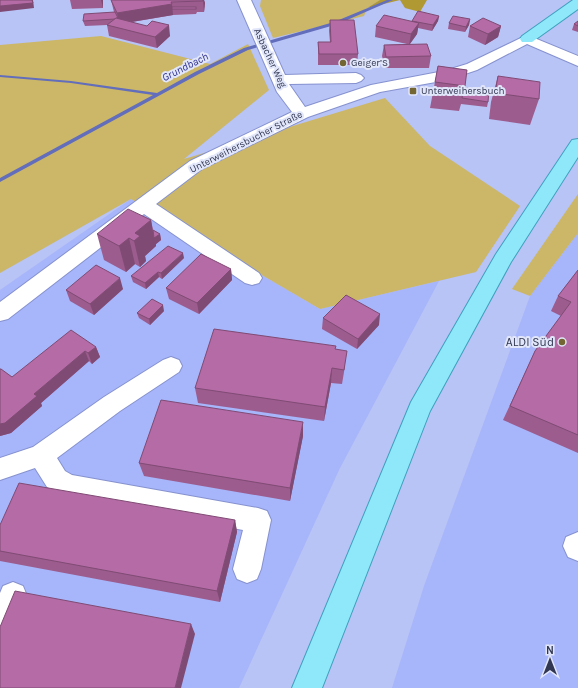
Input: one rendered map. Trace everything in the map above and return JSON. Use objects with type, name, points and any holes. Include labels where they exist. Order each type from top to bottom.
[{"type":"main road","points":[[527,39],[578,3]]},
{"type":"main road","points":[[307,688],[419,409],[503,259],[578,144]]},
{"type":"street","name":"Asbacher Weg","points":[[244,0],[286,92],[302,114]]},
{"type":"street","points":[[527,39],[578,61]]},
{"type":"street","name":"Unterweihersbucher Straße","points":[[0,313],[143,204],[196,166],[302,114],[377,88],[447,75],[472,67],[527,39]]},
{"type":"street","points":[[280,80],[356,78]]},
{"type":"street","points":[[143,204],[252,278]]},
{"type":"street","points":[[0,469],[41,455],[112,404],[172,366]]},
{"type":"street","points":[[41,455],[56,479],[67,486],[258,520],[247,570]]},
{"type":"street","points":[[0,628],[13,596]]},
{"type":"shaded area","points":[[261,0],[380,0],[367,8],[364,16],[273,38],[260,6]]},
{"type":"shaded area","points":[[380,0],[400,0],[367,8]]},
{"type":"shaded area","points":[[400,0],[427,0],[420,12],[405,8]]},
{"type":"shaded area","points":[[101,36],[210,64],[248,44],[269,90],[184,159],[385,98],[430,146],[520,206],[476,272],[320,309],[131,199],[0,273],[0,45]]},
{"type":"shaded area","points":[[578,194],[578,233],[530,296],[512,289]]},
{"type":"shaded area","points":[[131,199],[320,309],[439,281],[339,470],[239,688],[0,688],[0,290]]},
{"type":"shaded area","points":[[578,233],[578,688],[392,688],[424,586],[530,296]]},
{"type":"building","points":[[0,0],[32,0],[33,3],[0,6]]},
{"type":"building","points":[[111,0],[203,1],[171,2],[172,4],[117,13]]},
{"type":"building","points":[[172,7],[196,7],[196,9],[172,9]]},
{"type":"building","points":[[418,11],[439,16],[433,25],[412,21]]},
{"type":"building","points":[[115,12],[118,18],[115,19],[83,21],[84,14]]},
{"type":"building","points":[[384,15],[419,23],[411,34],[376,26]]},
{"type":"building","points":[[453,16],[470,19],[466,27],[449,23]]},
{"type":"building","points":[[116,18],[147,26],[152,21],[169,25],[155,37],[107,25]]},
{"type":"building","points":[[483,18],[501,26],[488,34],[470,26]]},
{"type":"building","points":[[330,20],[354,20],[358,54],[319,54],[318,42],[331,42]]},
{"type":"building","points":[[427,44],[431,56],[386,57],[384,45]]},
{"type":"building","points":[[438,66],[467,70],[465,86],[435,82]]},
{"type":"building","points":[[498,76],[540,82],[539,99],[495,93]]},
{"type":"building","points":[[464,88],[489,91],[488,102],[462,98]]},
{"type":"building","points":[[128,209],[151,220],[135,233],[140,236],[134,241],[129,238],[119,246],[97,234]]},
{"type":"building","points":[[153,230],[160,234],[154,238]]},
{"type":"building","points":[[168,246],[183,253],[161,273],[158,272],[145,283],[131,276]]},
{"type":"building","points":[[201,254],[231,269],[197,303],[166,288]]},
{"type":"building","points":[[96,265],[120,278],[90,304],[66,290]]},
{"type":"building","name":"ALDI Süd","points":[[578,270],[578,435],[510,406],[535,351],[571,302],[558,296]]},
{"type":"building","points":[[346,295],[380,314],[358,339],[323,318]]},
{"type":"building","points":[[152,299],[163,305],[149,319],[137,313]]},
{"type":"building","points":[[214,329],[336,346],[335,349],[347,351],[344,370],[332,368],[325,407],[195,388]]},
{"type":"building","points":[[71,330],[96,347],[88,353],[85,351],[34,394],[37,396],[5,423],[0,424],[0,369],[12,377]]},
{"type":"building","points":[[161,400],[303,422],[290,488],[139,463]]},
{"type":"building","points":[[19,483],[235,520],[217,591],[0,551],[0,525]]},
{"type":"building","points":[[15,591],[191,624],[175,688],[0,688],[0,627]]},
{"type":"waterway","name":"Grundbach","points":[[0,180],[197,73],[246,49],[336,23],[391,0]]},
{"type":"waterway","points":[[0,76],[71,82],[157,94]]},
{"type":"place","name":"Geiger’S","points":[[343,63]]},
{"type":"place","name":"Unterweihersbuch","points":[[413,91]]},
{"type":"place","name":"ALDI Süd","points":[[562,342]]}]
